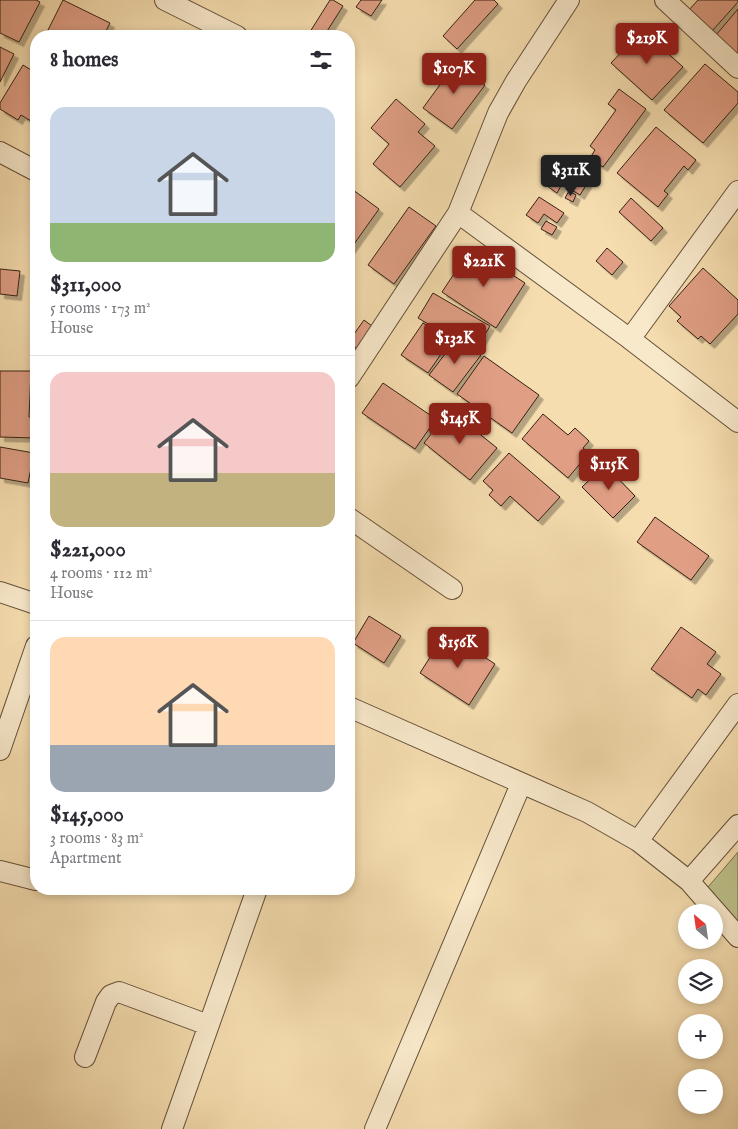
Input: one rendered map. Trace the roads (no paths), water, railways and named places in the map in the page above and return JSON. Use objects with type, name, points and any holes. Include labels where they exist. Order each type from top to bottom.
[{"type":"street","points":[[164,0],[225,30]]},
{"type":"street","points":[[355,369],[458,213],[498,113],[516,81],[569,0]]},
{"type":"street","points":[[665,0],[738,68]]},
{"type":"street","points":[[0,152],[30,168]]},
{"type":"street","points":[[630,339],[738,191]]},
{"type":"street","points":[[458,213],[630,339],[738,422]]},
{"type":"street","points":[[355,522],[452,589]]},
{"type":"street","points":[[0,592],[30,602]]},
{"type":"street","points":[[0,750],[30,663]]},
{"type":"street","points":[[638,841],[738,704]]},
{"type":"street","points":[[355,711],[587,812],[638,841],[689,881],[738,937]]},
{"type":"street","points":[[375,1129],[520,784]]},
{"type":"street","points":[[689,881],[738,825]]},
{"type":"street","points":[[0,871],[30,878]]},
{"type":"street","points":[[172,1129],[255,895]]},
{"type":"street","points":[[85,1057],[106,1002],[112,995],[119,992],[208,1025]]}]
